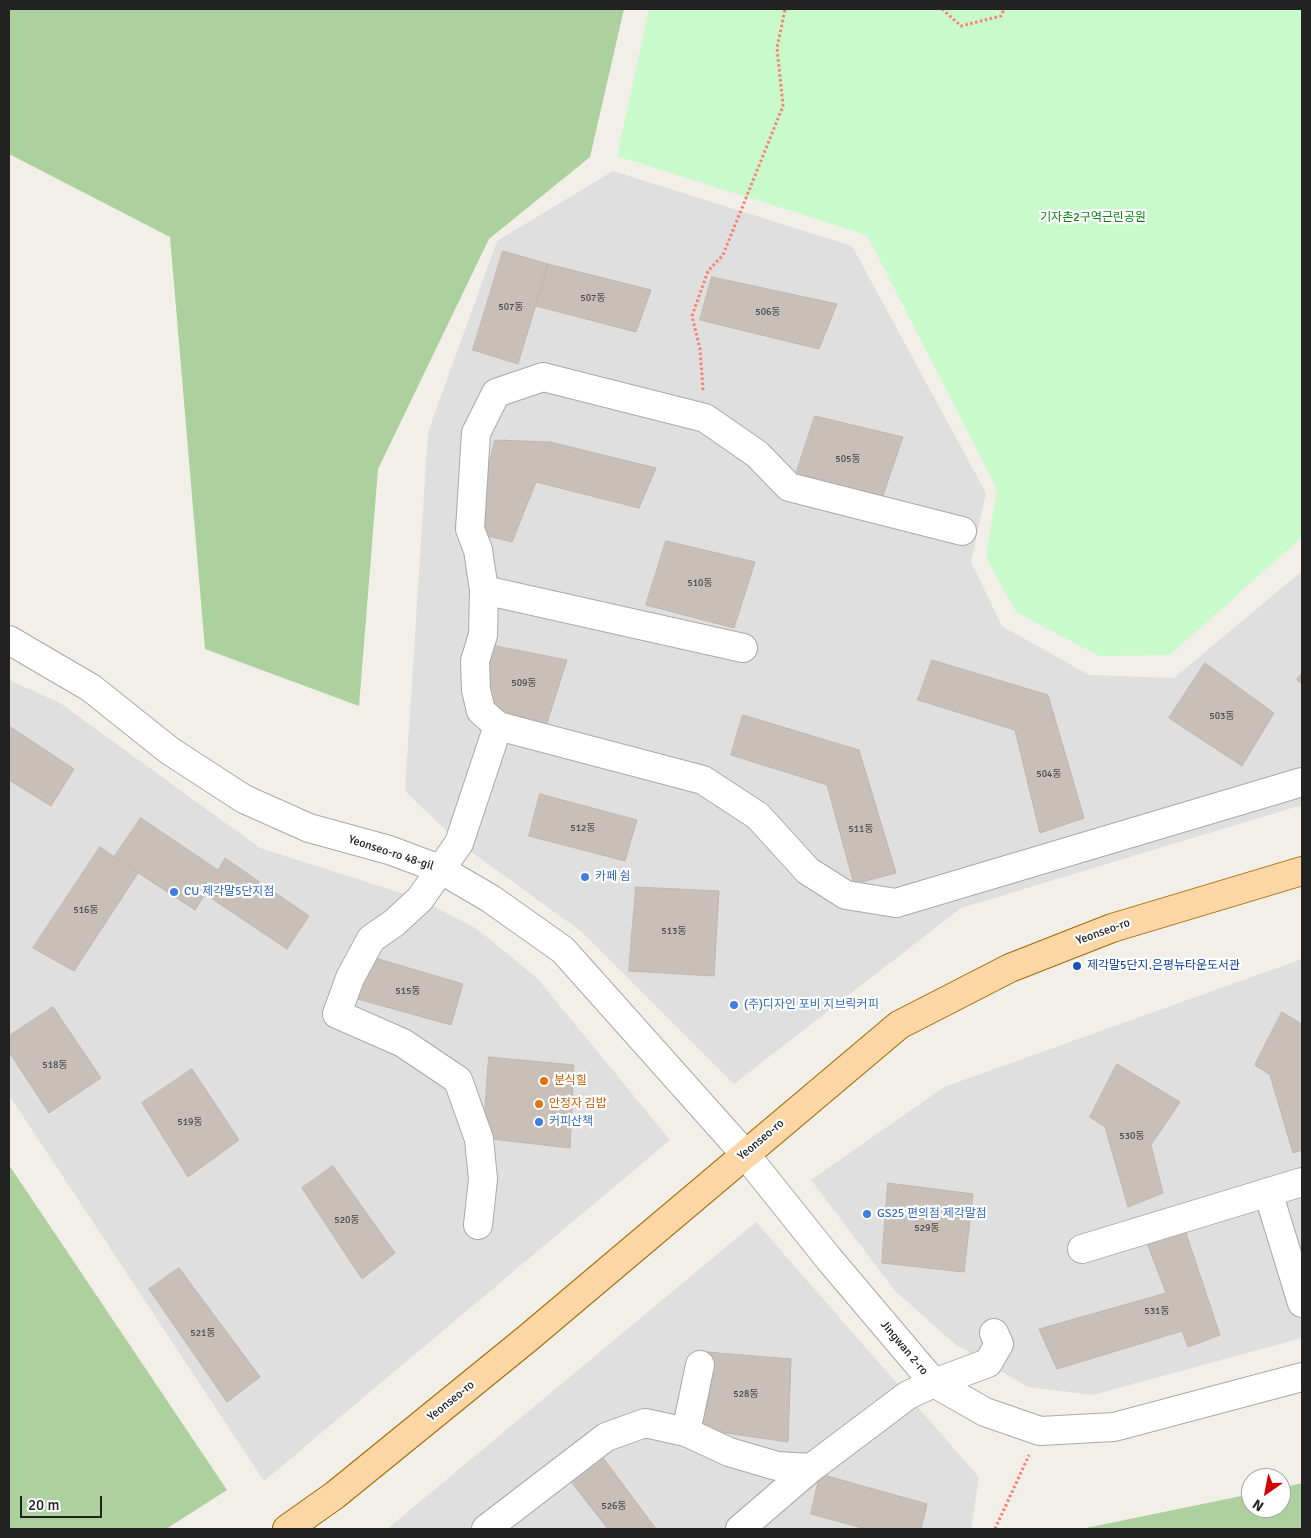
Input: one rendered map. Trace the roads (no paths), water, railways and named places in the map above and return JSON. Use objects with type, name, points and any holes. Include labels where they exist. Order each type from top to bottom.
[{"type":"main road","name":"Yeonseo-ro","points":[[287,1529],[336,1495],[512,1351],[899,1025],[1010,968],[1112,928],[1302,871]]},
{"type":"street","points":[[962,531],[789,487],[757,454],[705,418],[542,377],[496,393],[476,433],[470,529],[478,550],[484,590],[483,635],[475,661],[476,690],[481,710],[498,726],[703,780],[758,816],[808,871],[846,895],[896,903],[1302,782]]},
{"type":"street","points":[[484,590],[743,648]]},
{"type":"street","name":"Yeonseo-ro 48-gil","points":[[9,640],[91,688],[170,751],[244,799],[309,828],[388,850],[440,869],[491,899],[563,950],[745,1154]]},
{"type":"street","points":[[478,1225],[483,1179],[480,1139],[458,1080],[403,1043],[337,1014],[350,978],[371,938],[394,923],[420,899],[459,843],[498,726]]},
{"type":"street","name":"Jingwan 2-ro","points":[[745,1154],[829,1259],[934,1383],[985,1412],[1040,1430],[1114,1427],[1302,1377]]},
{"type":"street","points":[[1082,1249],[1302,1182]]},
{"type":"street","points":[[1268,1192],[1302,1303]]},
{"type":"street","points":[[740,1529],[811,1468],[908,1395],[934,1383],[988,1364],[999,1344],[994,1333]]},
{"type":"street","points":[[686,1432],[700,1366]]},
{"type":"street","points":[[486,1529],[606,1437],[645,1423],[686,1432],[728,1452],[777,1466],[811,1468]]},
{"type":"place","name":"카페 쉼","points":[[585,877]]},
{"type":"place","name":"CU 제각말5단지점","points":[[174,892]]},
{"type":"place","name":"제각말5단지.은평뉴타운도서관","points":[[1077,966]]},
{"type":"place","name":"(주)디자인 포비 지브릭커피","points":[[734,1005]]},
{"type":"place","name":"분식힐","points":[[544,1081]]},
{"type":"place","name":"안정자 김밥","points":[[539,1104]]},
{"type":"place","name":"커피산책","points":[[539,1122]]},
{"type":"place","name":"GS25 편의점 제각말점","points":[[867,1214]]},
{"type":"park label","name":"기자촌2구역근린공원","points":[[1093,218]]}]
